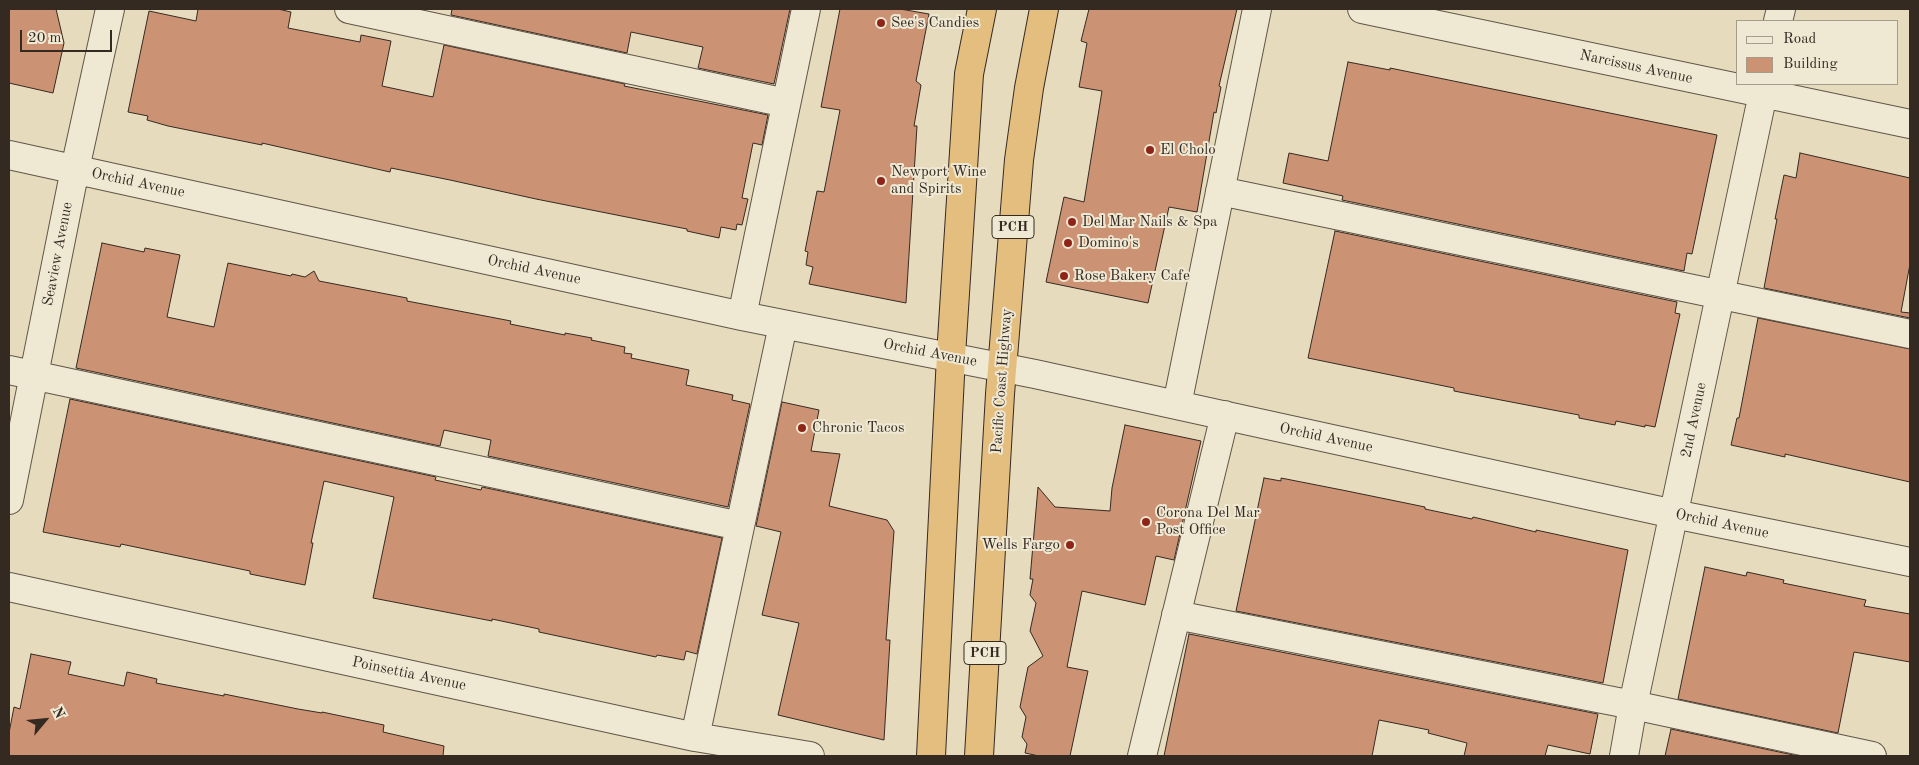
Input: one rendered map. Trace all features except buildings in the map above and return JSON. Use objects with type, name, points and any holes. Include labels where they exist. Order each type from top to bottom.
[{"type":"highway","points":[[931,756],[951,356],[969,74],[982,9]]},
{"type":"highway","name":"Pacific Coast Highway","points":[[979,756],[1002,367],[1018,160],[1044,9]]},
{"type":"street","name":"Seaview Avenue","points":[[9,500],[22,373],[75,169],[110,9]]},
{"type":"street","points":[[349,9],[786,103]]},
{"type":"street","points":[[742,316],[806,9]]},
{"type":"street","points":[[1177,405],[1257,9]]},
{"type":"street","name":"Narcissus Avenue","points":[[1362,9],[1736,83]]},
{"type":"street","name":"Narcissus Avenue","points":[[1744,85],[1910,124]]},
{"type":"street","name":"2nd Avenue","points":[[1624,756],[1633,705],[1764,89]]},
{"type":"street","name":"Orchid Avenue","points":[[9,155],[783,325],[951,356],[1674,514],[1910,562]]},
{"type":"street","points":[[1220,191],[1910,334]]},
{"type":"street","points":[[695,737],[783,325]]},
{"type":"street","points":[[22,373],[740,526]]},
{"type":"street","points":[[1142,756],[1225,415]]},
{"type":"street","name":"Poinsettia Avenue","points":[[9,587],[695,737],[733,750],[810,756]]},
{"type":"street","points":[[1176,615],[1633,705],[1872,756]]},
{"type":"place","name":"See's Candies","points":[[881,23]]},
{"type":"place","name":"El Cholo","points":[[1150,150]]},
{"type":"place","name":"Newport Wine and Spirits","points":[[881,181]]},
{"type":"place","name":"Del Mar Nails & Spa","points":[[1072,222]]},
{"type":"place","name":"Domino's","points":[[1068,243]]},
{"type":"place","name":"Rose Bakery Cafe","points":[[1064,276]]},
{"type":"place","name":"Chronic Tacos","points":[[802,428]]},
{"type":"place","name":"Corona Del Mar Post Office","points":[[1146,522]]},
{"type":"place","name":"Wells Fargo","points":[[1070,545]]}]
